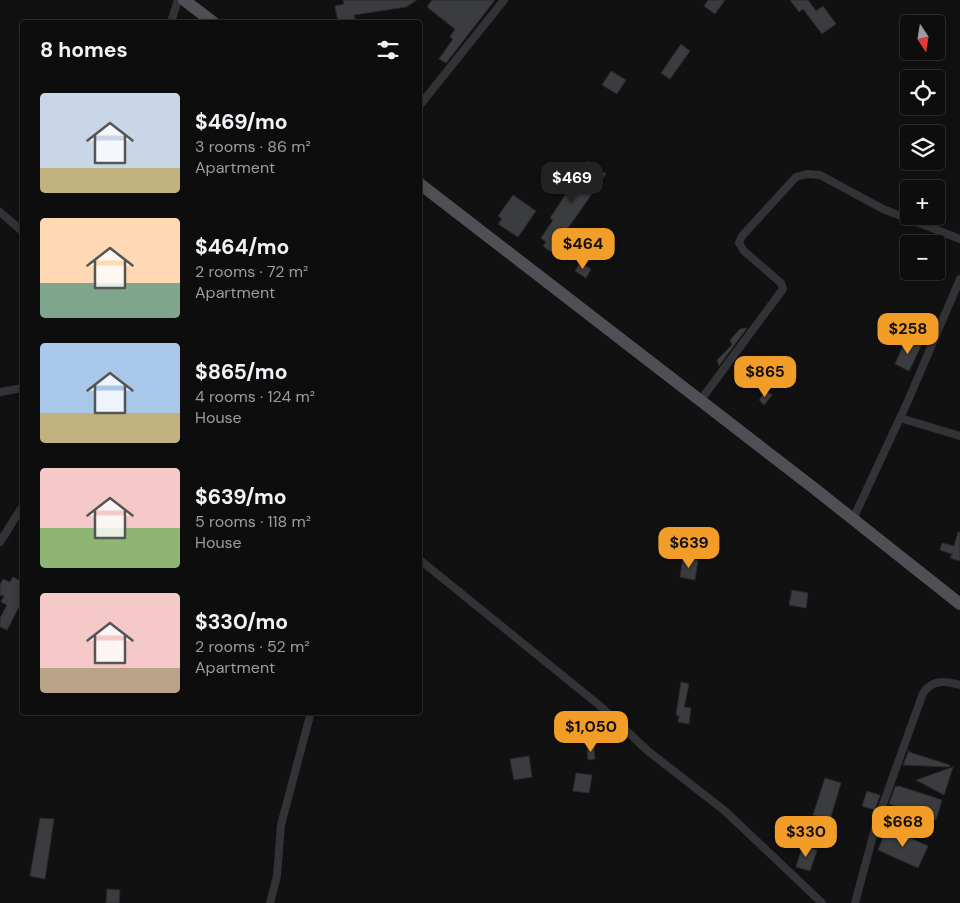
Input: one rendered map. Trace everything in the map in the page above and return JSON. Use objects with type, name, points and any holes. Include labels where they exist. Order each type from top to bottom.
[{"type":"main road","points":[[184,0],[211,20]]},
{"type":"main road","points":[[422,186],[960,604]]},
{"type":"street","points":[[172,20],[178,0]]},
{"type":"street","points":[[422,102],[504,0]]},
{"type":"street","points":[[700,402],[783,289],[781,283],[744,251],[740,239],[796,177],[807,174],[820,175],[883,208],[960,239]]},
{"type":"street","points":[[0,212],[20,229]]},
{"type":"street","points":[[853,519],[900,418],[960,279]]},
{"type":"street","points":[[0,392],[20,388]]},
{"type":"street","points":[[900,418],[960,436]]},
{"type":"street","points":[[0,542],[20,510]]},
{"type":"street","points":[[422,562],[592,700],[648,751],[725,811],[822,903]]},
{"type":"street","points":[[855,903],[877,821],[923,693],[927,687],[939,682],[960,685]]},
{"type":"street","points":[[270,903],[277,876],[281,825],[311,715]]},
{"type":"building","points":[[343,0],[417,0],[406,7],[354,15],[355,20],[338,20],[335,6],[344,4]]},
{"type":"building","points":[[432,0],[495,0],[446,63],[439,59],[453,39],[450,37],[455,29],[427,7]]},
{"type":"building","points":[[708,0],[725,0],[715,14],[704,6]]},
{"type":"building","points":[[790,0],[808,0],[816,11],[823,6],[836,24],[822,34],[803,9],[799,12]]},
{"type":"building","points":[[681,44],[690,51],[670,79],[661,73]]},
{"type":"building","points":[[611,71],[626,80],[617,94],[602,85]]},
{"type":"building","points":[[588,161],[606,174],[551,252],[543,246],[546,242],[541,238],[553,220],[550,218]]},
{"type":"building","points":[[513,195],[536,211],[518,237],[498,224],[502,219],[498,216]]},
{"type":"building","points":[[580,263],[591,269],[586,278],[575,271]]},
{"type":"building","points":[[747,328],[719,366],[717,360],[732,345],[730,340],[740,329]]},
{"type":"building","points":[[906,339],[921,346],[909,371],[895,364]]},
{"type":"building","points":[[766,391],[772,395],[764,405],[759,400]]},
{"type":"building","points":[[958,532],[960,532],[960,561],[950,558],[952,554],[940,550],[942,543],[954,546]]},
{"type":"building","points":[[683,558],[698,560],[695,580],[680,577]]},
{"type":"building","points":[[13,577],[20,581],[20,605],[7,630],[0,627],[0,618],[7,605],[1,602],[4,596],[0,595],[0,585],[3,579],[10,582]]},
{"type":"building","points":[[792,590],[808,593],[806,608],[789,605]]},
{"type":"building","points":[[681,682],[689,684],[684,707],[691,708],[689,724],[678,722],[679,716],[676,715]]},
{"type":"building","points":[[594,746],[595,759],[588,760],[587,747]]},
{"type":"building","points":[[909,750],[909,752],[950,765],[949,767],[903,765]]},
{"type":"building","points":[[529,756],[532,777],[514,780],[510,759]]},
{"type":"building","points":[[953,767],[944,795],[916,780]]},
{"type":"building","points":[[576,773],[592,775],[589,793],[573,791]]},
{"type":"building","points":[[825,778],[841,783],[830,820],[813,815]]},
{"type":"building","points":[[899,786],[942,800],[936,820],[929,818],[928,822],[920,820],[922,815],[889,804],[895,787]]},
{"type":"building","points":[[867,791],[880,795],[875,810],[862,806]]},
{"type":"building","points":[[40,818],[54,819],[45,879],[30,876]]},
{"type":"building","points":[[887,828],[928,846],[918,868],[878,850]]},
{"type":"building","points":[[803,845],[817,850],[810,871],[796,867]]},
{"type":"building","points":[[107,889],[120,890],[119,903],[106,903]]}]
